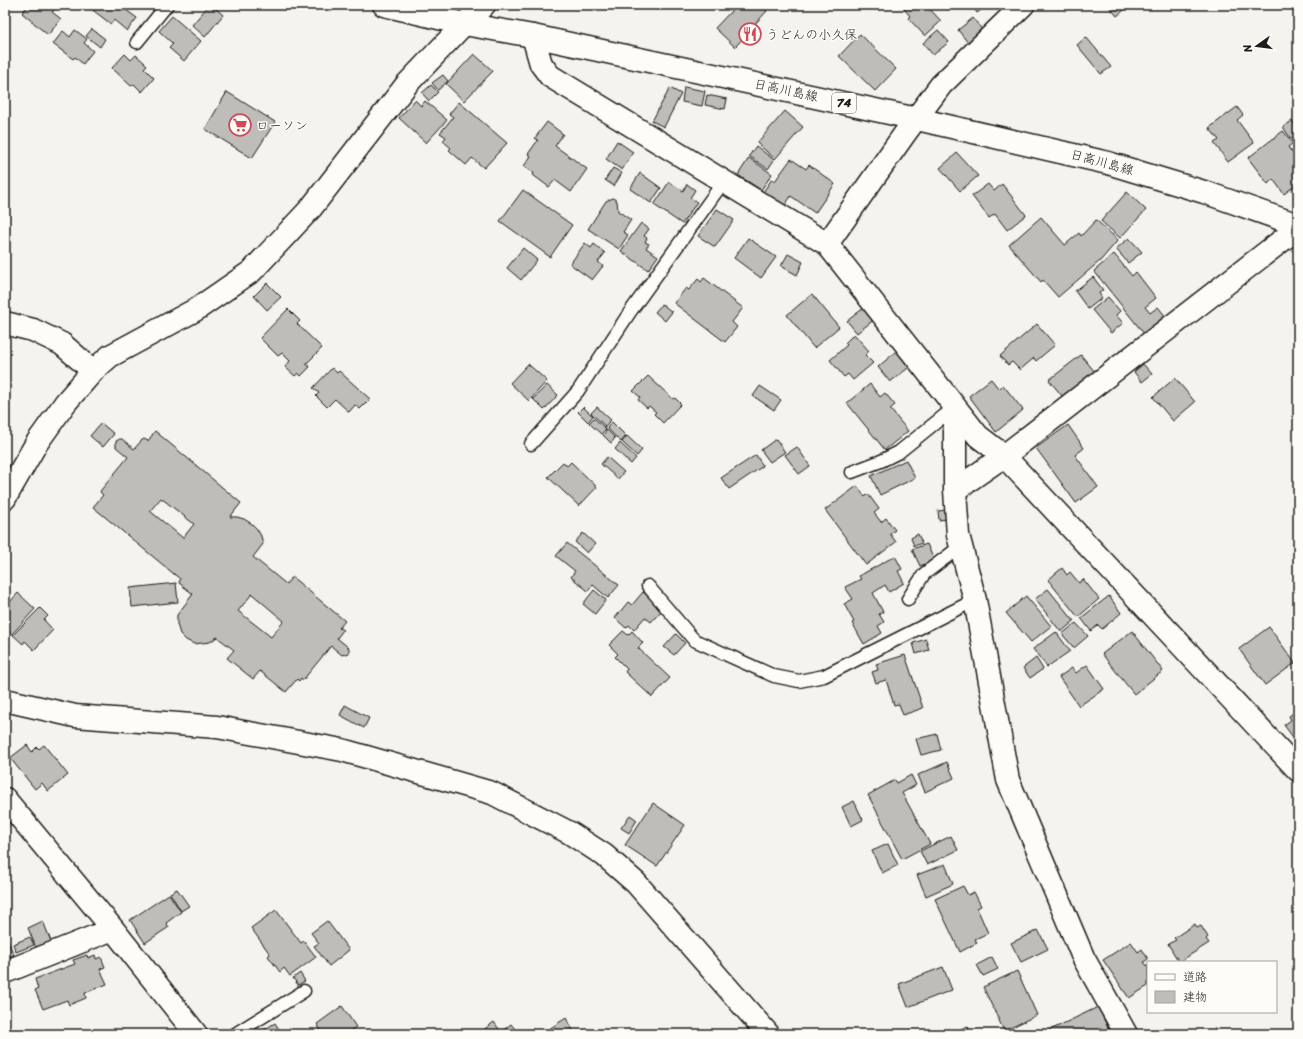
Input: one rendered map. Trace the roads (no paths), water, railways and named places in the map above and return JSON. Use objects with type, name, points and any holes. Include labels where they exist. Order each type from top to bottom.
[{"type":"street","name":"日高川島線","points":[[384,5],[464,24],[533,36],[917,119],[1108,163],[1204,192],[1298,227]]},
{"type":"street","points":[[5,498],[36,444],[66,402],[93,371],[110,356],[197,309],[252,272],[311,208],[407,84],[484,5]]},
{"type":"street","points":[[827,244],[906,132],[942,85],[1023,5]]},
{"type":"street","points":[[533,36],[541,64],[550,76],[827,244],[978,436],[1004,456],[1298,770]]},
{"type":"street","points":[[955,490],[1004,456],[1298,227]]},
{"type":"street","points":[[5,323],[33,330],[62,344],[93,371]]},
{"type":"street","points":[[955,407],[955,490],[958,535],[975,600],[1008,780],[1083,957],[1126,1034]]},
{"type":"street","points":[[5,700],[75,716],[217,727],[342,750],[492,793],[570,833],[609,859],[636,883],[768,1034]]},
{"type":"street","points":[[5,799],[113,929],[196,1034]]},
{"type":"street","points":[[5,972],[113,929]]},
{"type":"lane","points":[[137,42],[167,5]]},
{"type":"lane","points":[[531,444],[578,391],[630,312],[724,181]]},
{"type":"lane","points":[[852,472],[881,461],[899,452],[955,407]]},
{"type":"lane","points":[[908,599],[924,574],[961,546]]},
{"type":"lane","points":[[648,586],[694,640],[774,676],[799,681],[824,676],[975,600]]},
{"type":"lane","points":[[235,1034],[304,990]]},
{"type":"place","name":"うどんの小久保","points":[[750,34]]},
{"type":"place","name":"ローソン","points":[[240,125]]}]
